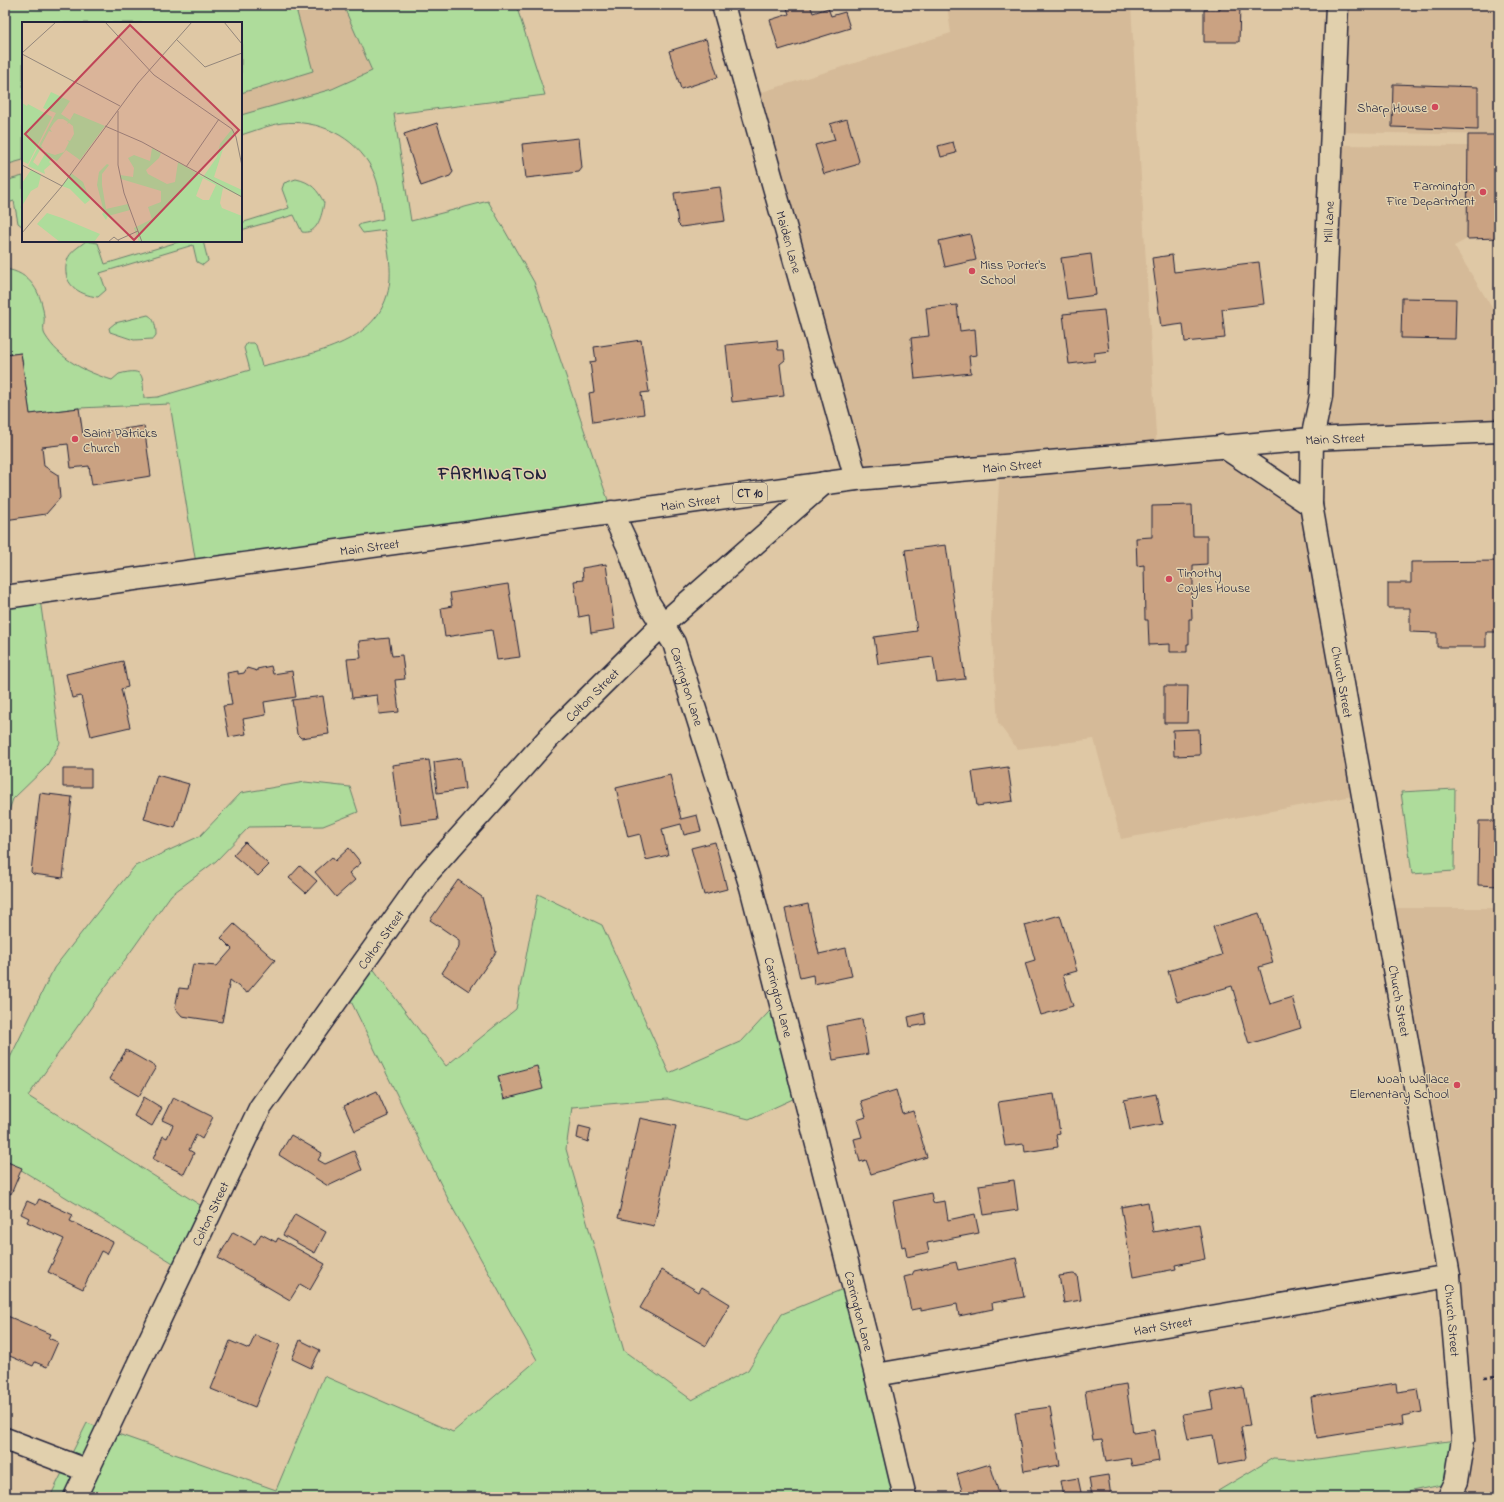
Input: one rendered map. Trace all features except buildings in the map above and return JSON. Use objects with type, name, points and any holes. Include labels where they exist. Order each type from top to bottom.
[{"type":"main road","name":"Maiden Lane","points":[[724,5],[856,479]]},
{"type":"main road","name":"Mill Lane","points":[[1312,439],[1321,396],[1337,5]]},
{"type":"main road","name":"Main Street","points":[[5,597],[856,479],[1312,439],[1499,431]]},
{"type":"main road","name":"Church Street","points":[[1312,439],[1311,505],[1449,1276],[1463,1439],[1456,1482],[1449,1497]]},
{"type":"main road","points":[[1223,446],[1311,505]]},
{"type":"main road","name":"Colton Street","points":[[74,1497],[260,1108],[426,875],[554,732],[662,625],[824,483]]},
{"type":"main road","name":"Carrington Lane","points":[[612,512],[628,546],[648,602],[676,649],[751,887],[876,1375],[905,1497]]},
{"type":"main road","name":"Hart Street","points":[[876,1375],[1449,1276]]},
{"type":"main road","points":[[5,1439],[86,1470]]},
{"type":"path","points":[[1480,1377],[1499,1376]]},
{"type":"shaded area","points":[[5,5],[343,5],[372,71],[332,89],[242,115],[242,22],[22,22],[22,176],[5,181]]},
{"type":"shaded area","name":"Miss Porter's School","points":[[947,5],[1131,5],[1157,452],[1223,446],[1311,505],[1363,794],[1121,839],[1094,739],[1017,749],[998,723],[991,621],[1000,466],[856,479],[749,96],[951,33]]},
{"type":"shaded area","points":[[1337,5],[1499,5],[1499,135],[1331,132]]},
{"type":"shaded area","points":[[1331,145],[1468,146],[1467,239],[1454,246],[1497,316],[1497,431],[1312,439]]},
{"type":"shaded area","name":"Noah Wallace Elementary School","points":[[1384,908],[1499,908],[1499,1497],[1459,1497],[1463,1439]]},
{"type":"green space","points":[[5,5],[295,5],[313,71],[242,93],[242,22],[22,22],[22,160],[5,165]]},
{"type":"green space","points":[[343,5],[516,5],[545,95],[394,114],[411,221],[488,201],[534,282],[612,512],[197,570],[170,404],[79,408],[30,414],[21,353],[5,355],[5,269],[21,274],[33,285],[41,300],[43,308],[44,333],[51,344],[58,351],[74,364],[83,369],[112,380],[119,374],[128,372],[138,373],[141,375],[142,379],[144,398],[158,397],[250,370],[244,348],[247,343],[254,343],[256,345],[262,366],[324,350],[343,342],[361,332],[375,318],[385,301],[390,279],[385,230],[363,233],[358,226],[383,219],[381,200],[375,175],[365,157],[356,147],[334,132],[322,127],[296,122],[282,123],[242,135],[242,115],[332,89],[372,71]]},
{"type":"green space","points":[[22,176],[22,226],[18,223],[14,201],[5,204],[5,181]]},
{"type":"green space","points":[[296,179],[301,180],[310,184],[319,194],[324,203],[322,213],[315,227],[307,232],[302,232],[294,215],[242,230],[242,223],[289,208],[282,189],[284,183]]},
{"type":"green space","points":[[85,242],[98,243],[105,264],[178,242],[203,242],[208,261],[203,265],[197,262],[193,245],[100,273],[106,290],[98,297],[78,291],[69,282],[66,276],[68,258]]},
{"type":"green space","points":[[148,315],[154,321],[156,335],[153,339],[134,340],[110,332],[109,328],[115,323]]},
{"type":"green space","points":[[39,592],[60,743],[46,767],[13,799],[5,822],[5,597]]},
{"type":"green space","points":[[305,782],[350,787],[358,812],[323,826],[249,827],[216,861],[171,895],[28,1096],[211,1212],[183,1269],[5,1160],[5,1068],[54,968],[135,866],[200,836],[241,793]]},
{"type":"green space","points":[[1455,789],[1454,871],[1412,874],[1401,792]]},
{"type":"green space","points":[[538,894],[602,925],[669,1073],[742,1041],[780,1000],[804,1094],[749,1119],[668,1099],[572,1107],[566,1149],[624,1351],[692,1400],[748,1370],[782,1314],[853,1285],[905,1497],[50,1497],[87,1423],[276,1490],[324,1376],[453,1432],[537,1360],[451,1205],[345,989],[366,959],[446,1066],[516,1009]]},
{"type":"green space","points":[[1463,1439],[1456,1482],[1384,1497],[1208,1497],[1273,1458],[1310,1460]]},
{"type":"place","name":"Sharp House","points":[[1435,107]]},
{"type":"place","name":"Farmington Fire Department","points":[[1483,192]]},
{"type":"place","name":"Miss Porter's School","points":[[972,271]]},
{"type":"place","name":"Saint Patricks Church","points":[[75,439]]},
{"type":"place","name":"Timothy Coyles House","points":[[1169,579]]},
{"type":"place","name":"Noah Wallace Elementary School","points":[[1457,1085]]},
{"type":"district","name":"FARMINGTON","points":[[493,473]]}]
